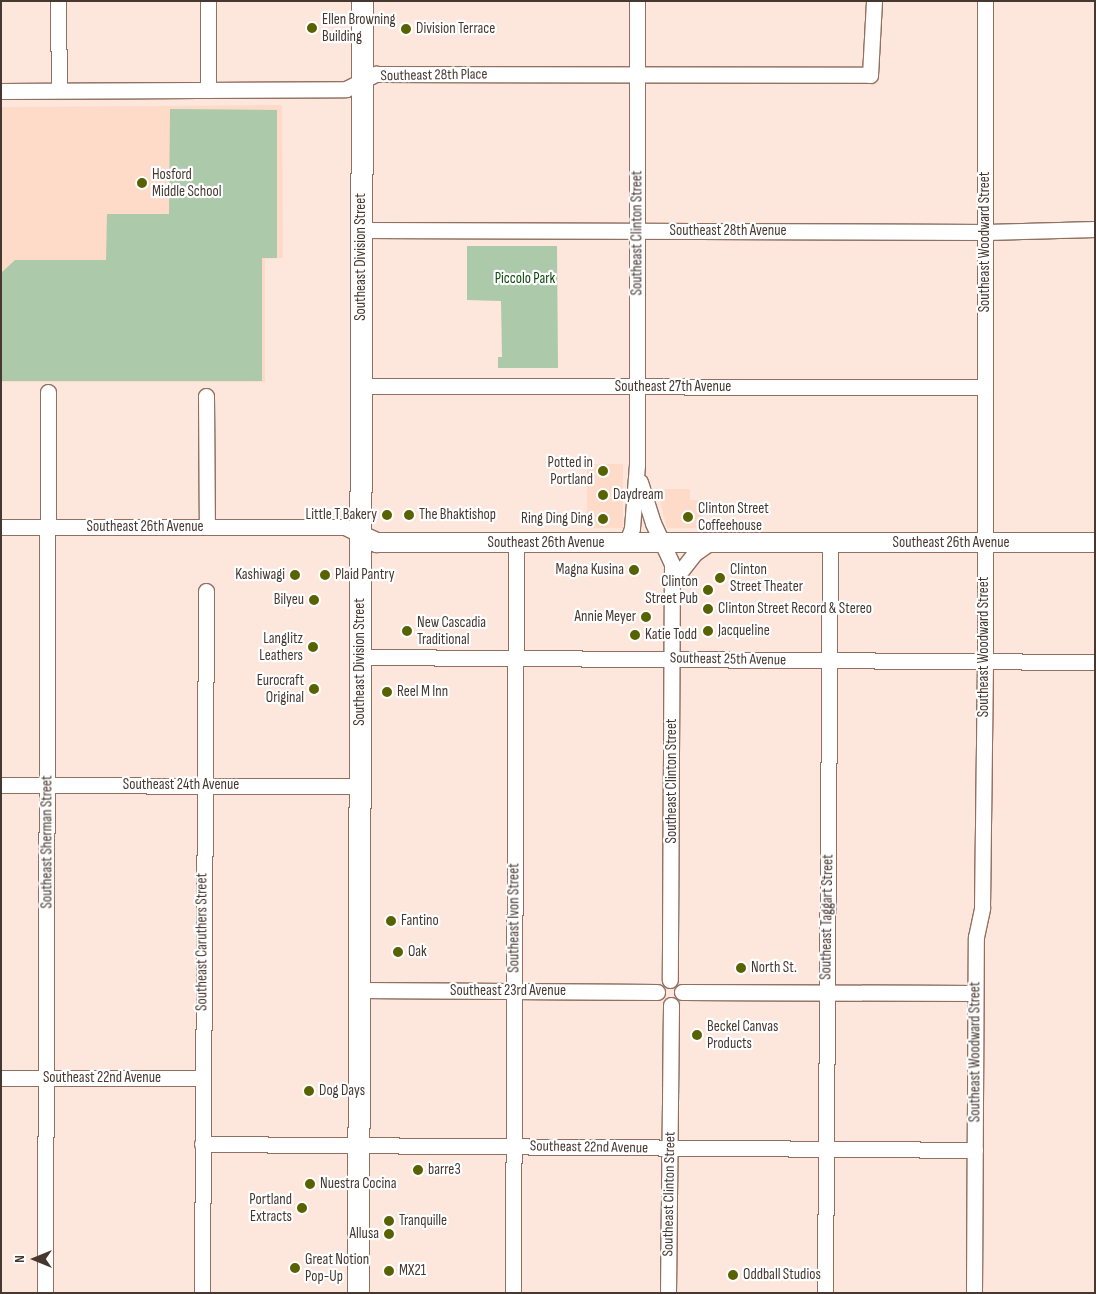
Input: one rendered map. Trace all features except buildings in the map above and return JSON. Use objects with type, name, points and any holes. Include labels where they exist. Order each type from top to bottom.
[{"type":"main road","name":"Southeast Division Street","points":[[358,1293],[362,1]]},
{"type":"street","points":[[58,1],[59,90]]},
{"type":"street","points":[[208,1],[208,90]]},
{"type":"street","name":"Southeast Clinton Street","points":[[627,542],[633,524],[637,466],[637,1]]},
{"type":"street","name":"Southeast 28th Place","points":[[1,91],[346,89],[376,74],[870,75],[874,1]]},
{"type":"street","name":"Southeast Woodward Street","points":[[974,1293],[975,993],[976,937],[982,908],[985,661],[985,1]]},
{"type":"street","name":"Southeast 28th Avenue","points":[[361,230],[986,232],[1095,229]]},
{"type":"street","name":"Southeast 27th Avenue","points":[[361,386],[984,387]]},
{"type":"street","name":"Southeast Sherman Street","points":[[46,1293],[48,392]]},
{"type":"street","points":[[206,396],[206,527]]},
{"type":"street","name":"Southeast Clinton Street","points":[[637,466],[644,498],[672,564],[670,980]]},
{"type":"street","name":"Southeast 26th Avenue","points":[[1,527],[345,527],[376,542],[1095,542]]},
{"type":"street","points":[[673,581],[695,553],[711,542]]},
{"type":"street","name":"Southeast Taggart Street","points":[[825,1293],[830,542]]},
{"type":"street","name":"Southeast Ivon Street","points":[[513,1293],[516,543]]},
{"type":"street","name":"Southeast Caruthers Street","points":[[202,1293],[203,784],[206,591]]},
{"type":"street","name":"Southeast 25th Avenue","points":[[360,657],[1095,662]]},
{"type":"street","name":"Southeast 24th Avenue","points":[[1,785],[203,784],[360,786]]},
{"type":"street","points":[[670,980],[680,985],[682,992],[678,1003],[670,1005],[661,1002],[657,992],[662,983],[670,980]]},
{"type":"street","name":"Southeast 23rd Avenue","points":[[359,990],[657,992]]},
{"type":"street","points":[[682,992],[975,993]]},
{"type":"street","name":"Southeast Clinton Street","points":[[668,1293],[670,1005]]},
{"type":"street","name":"Southeast 22nd Avenue","points":[[1,1078],[202,1078]]},
{"type":"street","name":"Southeast 22nd Avenue","points":[[202,1144],[975,1150]]},
{"type":"shaded area","name":"Hosford Middle School","points":[[282,105],[283,258],[265,259],[265,382],[1,382],[1,107]]},
{"type":"shaded area","points":[[587,464],[623,464],[623,528],[587,528]]},
{"type":"shaded area","points":[[657,489],[690,489],[690,500],[703,500],[703,528],[667,528]]},
{"type":"green space","name":"Hosford Middle School","points":[[170,109],[277,110],[277,258],[262,258],[262,381],[1,381],[1,273],[15,260],[106,260],[107,214],[169,214]]},
{"type":"green space","name":"Piccolo Park","points":[[467,246],[557,246],[558,368],[498,368],[498,357],[502,357],[501,301],[467,300]]},
{"type":"place","name":"Ellen Browning Building","points":[[312,28]]},
{"type":"place","name":"Division Terrace","points":[[406,29]]},
{"type":"place","name":"Hosford Middle School","points":[[142,183]]},
{"type":"place","name":"Potted in Portland","points":[[603,471]]},
{"type":"place","name":"Daydream","points":[[603,495]]},
{"type":"place","name":"Little T Bakery","points":[[387,515]]},
{"type":"place","name":"The Bhaktishop","points":[[409,515]]},
{"type":"place","name":"Clinton Street Coffeehouse","points":[[688,517]]},
{"type":"place","name":"Ring Ding Ding","points":[[603,519]]},
{"type":"place","name":"Magna Kusina","points":[[634,570]]},
{"type":"place","name":"Kashiwagi","points":[[295,575]]},
{"type":"place","name":"Plaid Pantry","points":[[325,575]]},
{"type":"place","name":"Clinton Street Theater","points":[[720,578]]},
{"type":"place","name":"Clinton Street Pub","points":[[708,590]]},
{"type":"place","name":"Bilyeu","points":[[314,600]]},
{"type":"place","name":"Clinton Street Record & Stereo","points":[[708,609]]},
{"type":"place","name":"Annie Meyer","points":[[646,617]]},
{"type":"place","name":"New Cascadia Traditional","points":[[407,631]]},
{"type":"place","name":"Jacqueline","points":[[708,631]]},
{"type":"place","name":"Katie Todd","points":[[635,635]]},
{"type":"place","name":"Langlitz Leathers","points":[[313,647]]},
{"type":"place","name":"Eurocraft Original","points":[[314,689]]},
{"type":"place","name":"Reel M Inn","points":[[387,692]]},
{"type":"place","name":"Fantino","points":[[391,921]]},
{"type":"place","name":"Oak","points":[[398,952]]},
{"type":"place","name":"North St.","points":[[741,968]]},
{"type":"place","name":"Beckel Canvas Products","points":[[697,1035]]},
{"type":"place","name":"Dog Days","points":[[309,1091]]},
{"type":"place","name":"barre3","points":[[418,1170]]},
{"type":"place","name":"Nuestra Cocina","points":[[310,1184]]},
{"type":"place","name":"Portland Extracts","points":[[302,1208]]},
{"type":"place","name":"Tranquille","points":[[389,1221]]},
{"type":"place","name":"Allusa","points":[[389,1234]]},
{"type":"place","name":"Great Notion Pop-Up","points":[[295,1268]]},
{"type":"place","name":"MX21","points":[[389,1271]]},
{"type":"place","name":"Oddball Studios","points":[[733,1275]]}]
